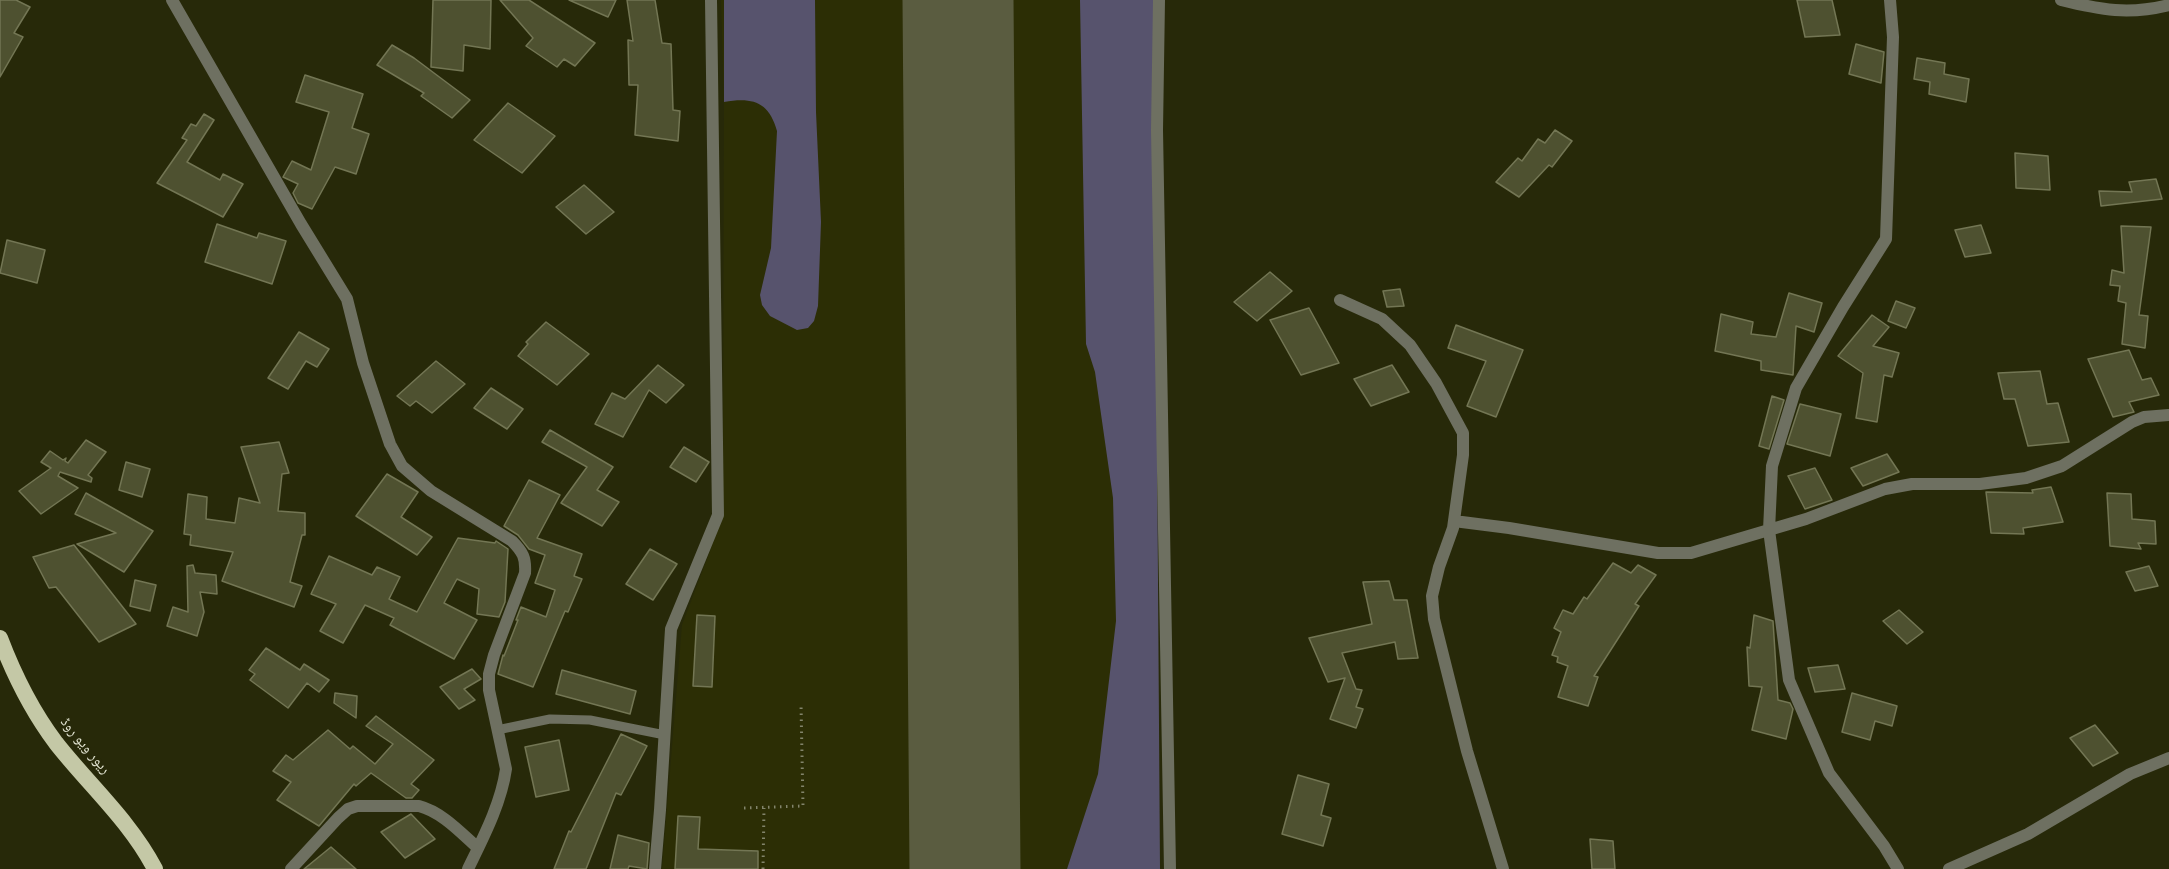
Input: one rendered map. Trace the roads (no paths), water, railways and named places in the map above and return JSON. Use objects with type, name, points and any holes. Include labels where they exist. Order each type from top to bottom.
[{"type":"highway","name":"ریور ویو روڈ","points":[[0,638],[33,710],[58,744],[110,804],[155,866]]},
{"type":"street","points":[[172,0],[301,224],[347,299],[363,363],[390,444],[402,466],[431,491],[512,541],[526,560],[525,573],[489,674],[489,690],[506,770],[505,779],[468,869]]},
{"type":"street","points":[[655,869],[671,629],[718,515],[711,0]]},
{"type":"street","points":[[1159,0],[1157,130],[1170,869]]},
{"type":"street","points":[[1890,0],[1893,37],[1886,239],[1796,388],[1773,466],[1769,530],[1789,680],[1830,773],[1884,846],[1898,869]]},
{"type":"street","points":[[2061,0],[2098,9],[2144,11],[2169,5]]},
{"type":"street","points":[[1340,300],[1382,319],[1410,345],[1436,383],[1462,433],[1463,455],[1454,521],[1432,597],[1434,619],[1467,751],[1503,869]]},
{"type":"street","points":[[1454,521],[1509,528],[1658,554],[1691,553],[1806,519],[1885,489],[1912,484],[1980,484],[2026,478],[2062,466],[2132,422],[2144,417],[2169,415]]},
{"type":"street","points":[[1949,869],[2028,834],[2130,774],[2169,758]]},
{"type":"street","points":[[291,869],[338,818],[348,809],[357,806],[427,808],[440,815],[478,848]]},
{"type":"lane","points":[[497,730],[550,719],[590,720],[665,735]]}]
